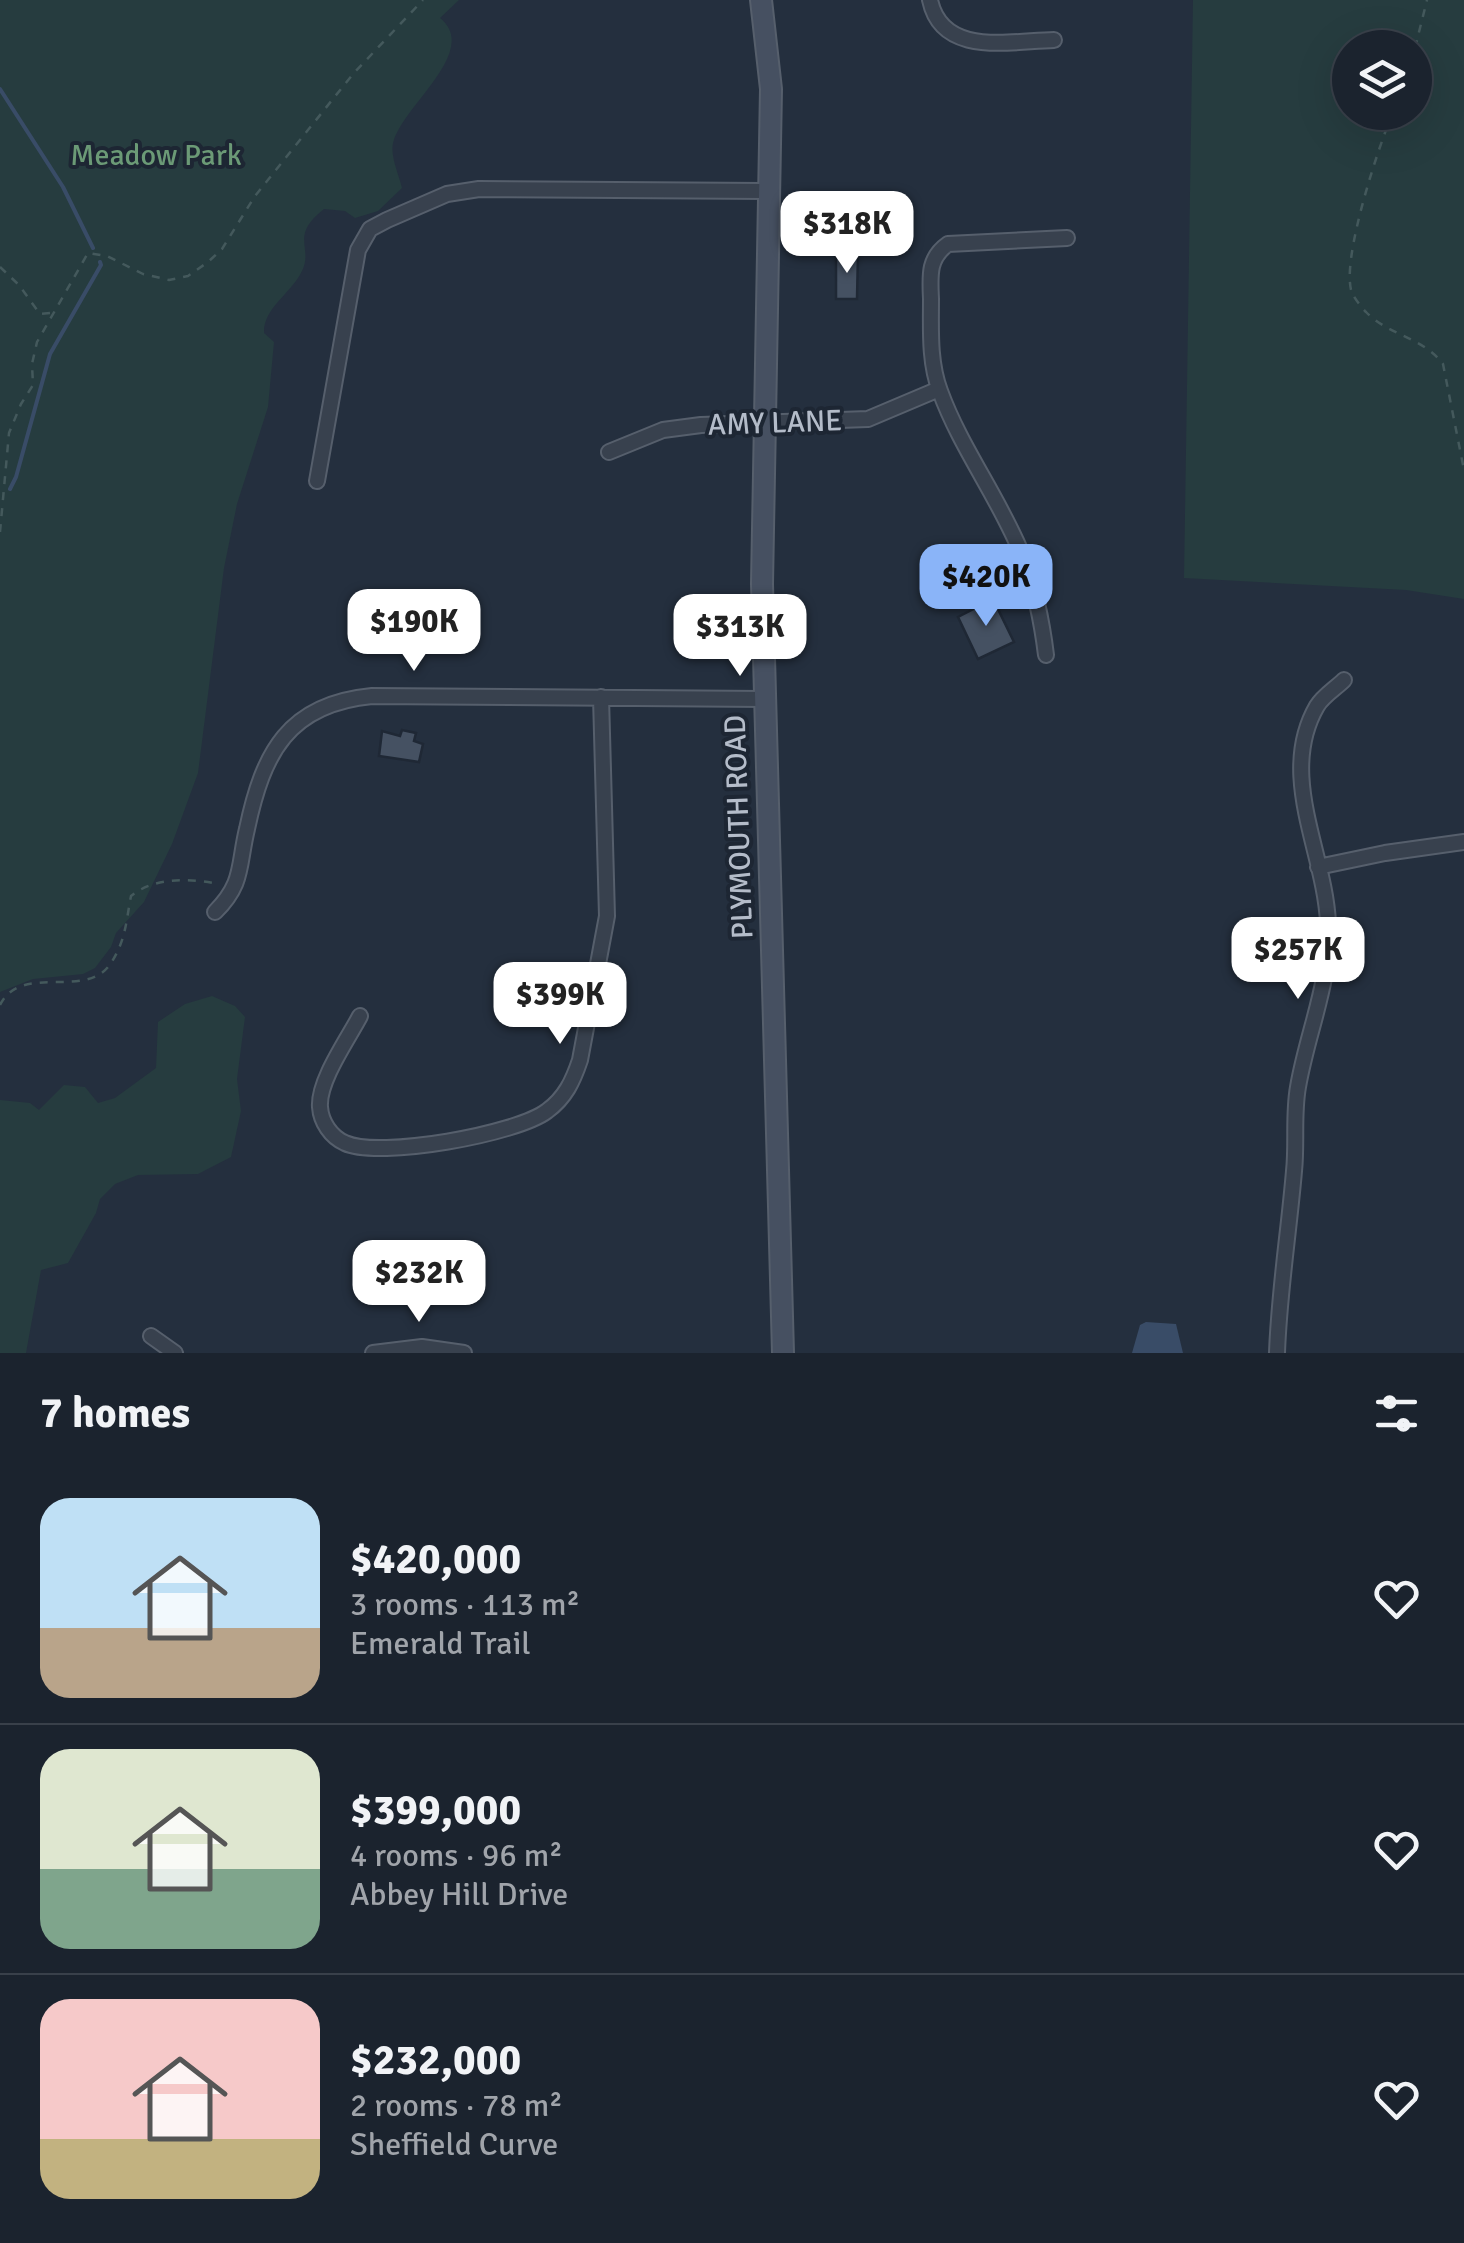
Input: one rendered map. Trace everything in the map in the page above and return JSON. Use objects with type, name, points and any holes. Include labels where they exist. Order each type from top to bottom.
[{"type":"main road","name":"PLYMOUTH ROAD","points":[[761,0],[771,89],[762,584],[784,1353]]},
{"type":"street","points":[[930,0],[935,18],[946,32],[960,40],[1054,40]]},
{"type":"street","points":[[317,481],[358,250],[370,229],[417,205],[480,188],[770,191]]},
{"type":"street","points":[[1046,655],[1024,560],[994,492],[939,389],[932,352],[930,273],[939,250],[960,241],[1067,238]]},
{"type":"street","name":"AMY LANE","points":[[609,452],[663,430],[701,425],[868,419],[939,389]]},
{"type":"street","points":[[1276,1353],[1295,1163],[1297,1090],[1323,994],[1328,957],[1328,919],[1306,818],[1302,760],[1318,704],[1344,680]]},
{"type":"street","points":[[215,912],[233,894],[268,758],[300,719],[322,706],[346,698],[372,696],[766,699]]},
{"type":"street","points":[[360,1016],[320,1097],[325,1124],[346,1144],[392,1148],[502,1132],[534,1119],[562,1098],[574,1080],[580,1060],[607,916],[600,697]]},
{"type":"street","points":[[1318,867],[1386,852],[1464,842]]},
{"type":"street","points":[[151,1336],[175,1353]]},
{"type":"street","points":[[373,1353],[422,1347],[464,1353]]},
{"type":"lane","points":[[942,589],[1030,583]]},
{"type":"path","points":[[0,532],[9,433],[33,384],[37,342],[88,253],[107,256],[143,274],[169,280],[188,276],[208,262],[222,249],[255,196],[352,74],[424,0]]},
{"type":"path","points":[[1420,30],[1427,0]]},
{"type":"path","points":[[1386,130],[1357,230],[1350,264],[1352,292],[1366,312],[1434,352],[1443,364],[1464,470]]},
{"type":"path","points":[[0,267],[40,314],[54,314]]},
{"type":"path","points":[[0,1005],[14,989],[36,983],[90,980],[102,974],[110,966],[128,928],[131,896],[142,887],[194,880],[222,885],[233,894]]},
{"type":"green space","name":"Meadow Park","points":[[0,0],[459,0],[440,18],[450,31],[446,62],[399,128],[393,143],[402,188],[378,211],[355,218],[345,211],[324,209],[313,219],[305,235],[305,264],[301,273],[265,324],[264,333],[274,342],[268,407],[237,504],[224,568],[198,773],[172,844],[144,902],[116,933],[95,968],[83,974],[33,979],[0,992]]},
{"type":"green space","points":[[1193,0],[1464,0],[1464,599],[1406,590],[1184,578]]},
{"type":"green space","points":[[212,996],[235,1006],[245,1017],[237,1079],[241,1111],[231,1157],[198,1174],[138,1175],[115,1184],[100,1199],[68,1263],[41,1270],[26,1353],[0,1353],[0,1100],[30,1103],[39,1110],[64,1085],[85,1087],[98,1103],[115,1098],[156,1068],[158,1022],[185,1004]]},
{"type":"water","points":[[1176,1324],[1183,1353],[1132,1353],[1140,1325]]},
{"type":"building","points":[[836,252],[858,253],[857,299],[836,299]]},
{"type":"building","points":[[993,599],[1014,642],[978,659],[958,617]]},
{"type":"building","points":[[402,730],[416,733],[414,741],[423,744],[419,762],[379,756],[382,731],[400,736]]},
{"type":"waterway","points":[[0,89],[63,187],[93,248]]},
{"type":"waterway","points":[[10,489],[50,354],[100,262]]}]
